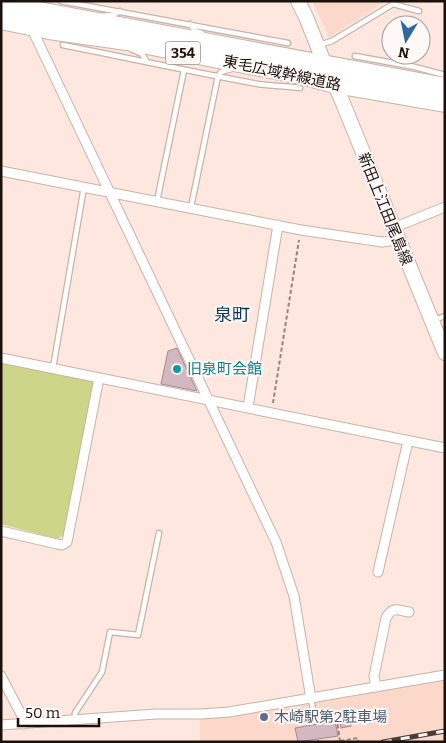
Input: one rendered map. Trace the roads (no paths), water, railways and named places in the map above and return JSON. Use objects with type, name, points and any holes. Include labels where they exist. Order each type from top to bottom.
[{"type":"highway","name":"東毛広域幹線道路","points":[[1,4],[19,4],[90,22],[325,65],[414,74],[445,87]]},
{"type":"highway","name":"東毛広域幹線道路","points":[[1,20],[127,41],[335,84],[445,103]]},
{"type":"main road","name":"新田上江田尾島線","points":[[298,1],[335,84],[396,234],[438,319],[445,353]]},
{"type":"street","points":[[19,4],[276,542],[294,596],[311,699]]},
{"type":"street","points":[[1,171],[301,230],[382,242],[445,207]]},
{"type":"street","points":[[248,407],[278,225]]},
{"type":"street","points":[[1,358],[445,448]]},
{"type":"street","points":[[1,531],[57,544],[67,542],[99,378]]},
{"type":"street","points":[[378,572],[408,442]]},
{"type":"street","points":[[376,687],[374,676],[386,618],[390,611],[396,609],[409,612]]},
{"type":"street","points":[[1,725],[156,714],[229,712],[445,675]]},
{"type":"street","points":[[1,676],[23,718],[24,724]]},
{"type":"lane","points":[[61,1],[288,43]]},
{"type":"lane","points":[[318,45],[332,41],[393,4],[419,11]]},
{"type":"lane","points":[[90,22],[102,14],[114,15],[120,11]]},
{"type":"lane","points":[[190,24],[194,30],[205,34],[216,45]]},
{"type":"lane","points":[[127,41],[132,50],[142,54],[147,62]]},
{"type":"lane","points":[[63,45],[269,86],[284,85],[300,88]]},
{"type":"lane","points":[[354,56],[414,74],[445,75]]},
{"type":"lane","points":[[191,207],[218,76],[221,72],[231,71],[242,65]]},
{"type":"lane","points":[[157,201],[184,70]]},
{"type":"lane","points":[[53,368],[84,187]]},
{"type":"lane","points":[[75,720],[75,714],[102,672],[110,632],[138,635],[159,533]]},
{"type":"lane","points":[[311,699],[314,714]]},
{"type":"railway","points":[[383,742],[445,731]]},
{"type":"place","name":"旧泉町会館","points":[[177,369]]},
{"type":"place","name":"木崎駅第2駐車場","points":[[264,717]]},
{"type":"district","name":"泉町","points":[[232,315]]}]
